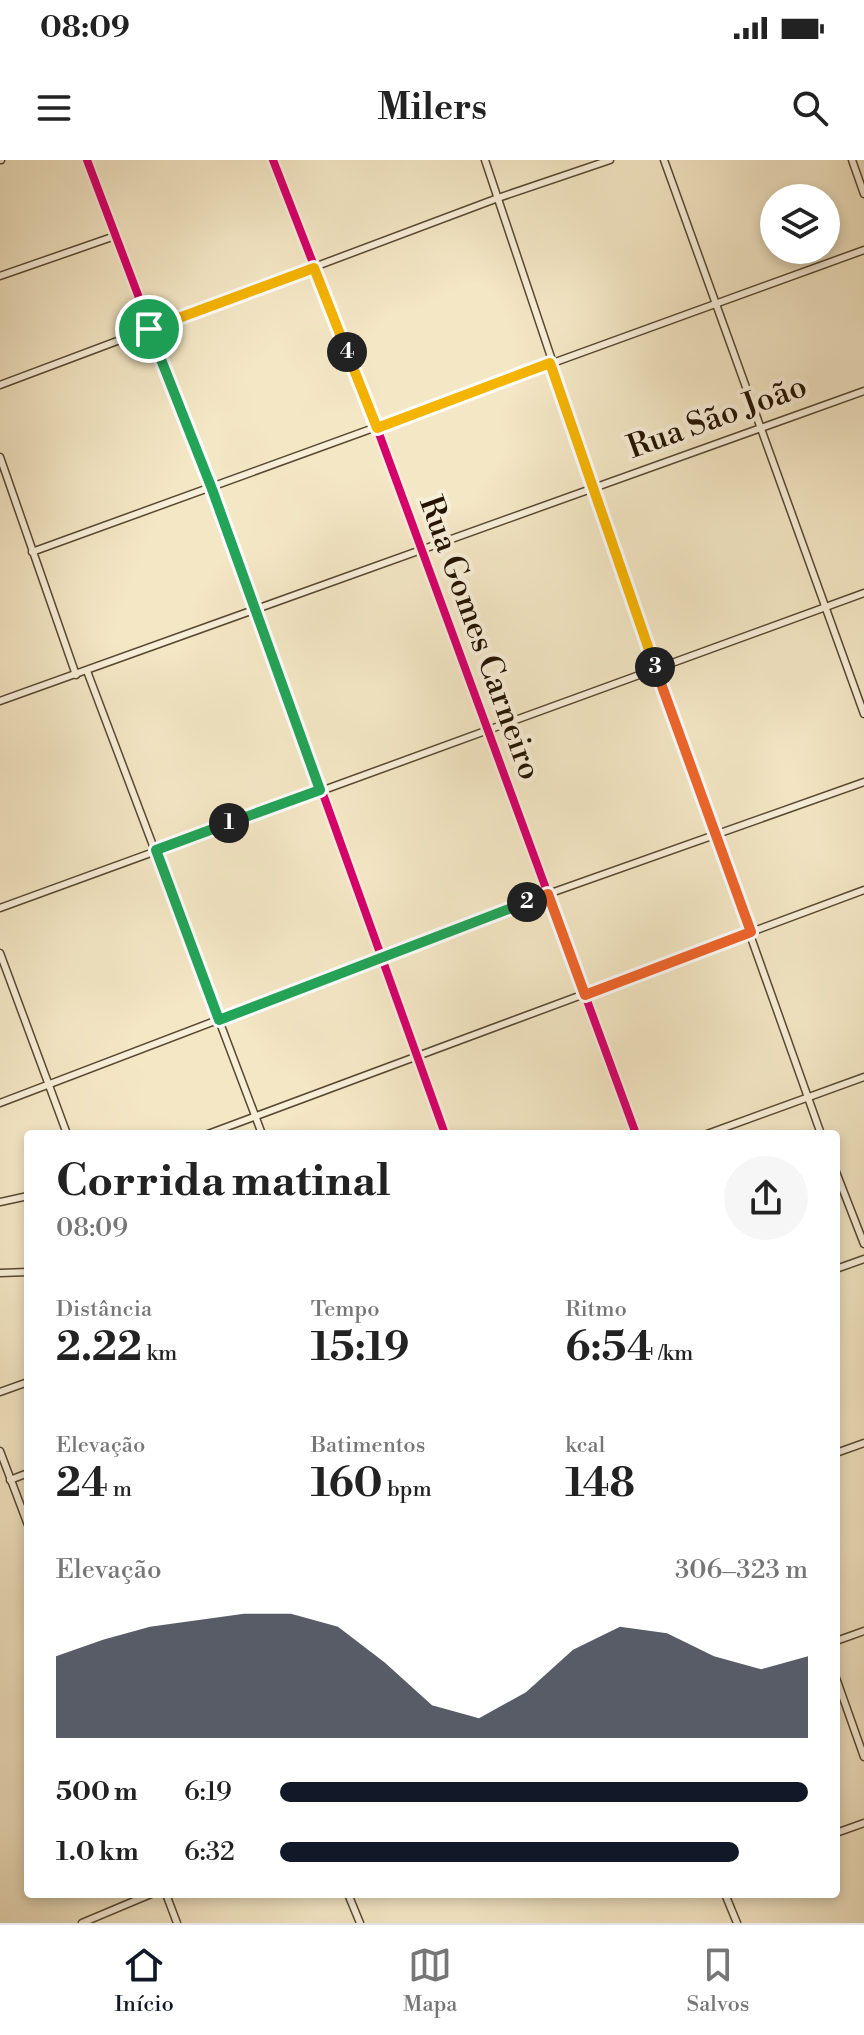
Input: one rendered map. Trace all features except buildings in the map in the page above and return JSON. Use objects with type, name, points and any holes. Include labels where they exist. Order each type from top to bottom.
[{"type":"street","points":[[87,160],[257,610],[444,1130]]},
{"type":"street","name":"Rua Gomes Carneiro","points":[[273,160],[489,728],[635,1130]]},
{"type":"street","points":[[485,160],[550,363],[655,668],[820,1130]]},
{"type":"street","points":[[0,385],[498,198],[610,160]]},
{"type":"street","points":[[664,160],[864,714]]},
{"type":"street","points":[[852,160],[864,194]]},
{"type":"street","points":[[0,276],[115,236]]},
{"type":"street","points":[[32,552],[864,250]]},
{"type":"street","name":"Rua São João","points":[[0,701],[864,391]]},
{"type":"street","points":[[0,457],[76,675]]},
{"type":"street","points":[[0,908],[864,593]]},
{"type":"street","points":[[87,671],[260,1130]]},
{"type":"street","points":[[856,692],[864,689]]},
{"type":"street","points":[[0,1103],[548,894],[864,782]]},
{"type":"street","points":[[218,1130],[864,890]]},
{"type":"street","points":[[0,953],[66,1130]]},
{"type":"street","points":[[719,1130],[864,1077]]},
{"type":"street","points":[[840,1182],[864,1244]]},
{"type":"street","points":[[0,1202],[24,1197]]},
{"type":"street","points":[[840,1268],[864,1259]]},
{"type":"street","points":[[0,1273],[24,1272]]},
{"type":"street","points":[[0,1392],[24,1383]]},
{"type":"street","points":[[840,1452],[864,1443]]},
{"type":"street","points":[[0,1451],[24,1515]]},
{"type":"street","points":[[10,1480],[24,1475]]},
{"type":"street","points":[[840,1640],[864,1631]]},
{"type":"street","points":[[840,1689],[864,1757]]},
{"type":"street","points":[[840,1832],[864,1823]]},
{"type":"street","points":[[82,1923],[141,1898]]},
{"type":"street","points":[[168,1898],[177,1923]]},
{"type":"street","points":[[350,1898],[360,1923]]},
{"type":"street","points":[[727,1898],[737,1923]]},
{"type":"cycle path","points":[[87,160],[257,610],[444,1130]]},
{"type":"cycle path","points":[[273,160],[377,428],[635,1130]]},
{"type":"route","points":[[314,268],[377,428],[550,363],[655,668],[751,932],[585,995],[548,894],[219,1020],[156,850],[320,790],[257,610],[149,329],[314,268]]}]
